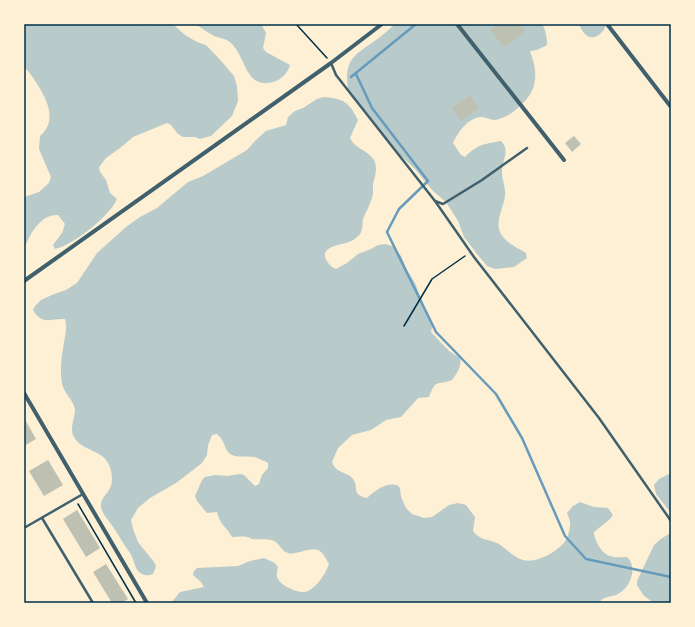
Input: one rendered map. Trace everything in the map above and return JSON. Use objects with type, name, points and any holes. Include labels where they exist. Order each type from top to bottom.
[{"type":"street","points":[[24,281],[382,24]]},
{"type":"street","points":[[457,24],[564,160]]},
{"type":"street","points":[[607,24],[671,107]]},
{"type":"street","points":[[24,393],[147,603]]},
{"type":"lane","points":[[331,62],[336,75],[435,201],[470,252],[599,418],[671,521]]},
{"type":"lane","points":[[435,201],[443,204],[482,180],[527,148]]},
{"type":"lane","points":[[24,528],[84,494]]},
{"type":"lane","points":[[42,518],[93,603]]},
{"type":"path","points":[[296,24],[331,62]]},
{"type":"path","points":[[404,326],[432,279],[470,252]]},
{"type":"path","points":[[75,499],[136,603]]},
{"type":"shaded area","points":[[24,24],[134,24],[145,26],[170,24],[175,26],[185,35],[206,45],[234,76],[237,86],[238,101],[232,116],[211,136],[200,139],[195,137],[183,137],[167,123],[133,137],[106,158],[99,167],[100,172],[106,180],[110,193],[117,199],[99,222],[71,242],[55,249],[53,245],[62,233],[65,224],[58,215],[46,218],[40,222],[28,239],[24,251],[24,197],[39,192],[49,183],[51,177],[39,149],[40,136],[46,129],[50,114],[45,97],[24,65]]},
{"type":"shaded area","points":[[196,24],[261,24],[266,33],[263,48],[266,52],[290,65],[288,70],[279,80],[266,83],[258,82],[252,78],[236,49],[231,43],[214,36]]},
{"type":"shaded area","points":[[395,24],[542,24],[546,34],[547,45],[537,50],[530,51],[533,59],[535,80],[534,86],[527,98],[514,111],[503,118],[494,120],[481,117],[472,120],[461,130],[453,143],[461,155],[465,157],[473,149],[482,145],[501,141],[504,145],[505,153],[502,173],[505,192],[499,220],[499,229],[506,240],[526,253],[527,258],[514,267],[495,269],[487,266],[464,237],[458,221],[446,202],[433,191],[415,169],[399,154],[348,89],[347,72],[352,60],[360,51],[379,38]]},
{"type":"shaded area","points":[[579,24],[605,24],[605,28],[598,36],[591,37],[584,33]]},
{"type":"shaded area","points":[[324,97],[341,100],[352,109],[358,120],[350,138],[355,145],[374,160],[376,169],[373,193],[363,219],[360,234],[349,242],[334,246],[327,250],[325,253],[326,259],[330,265],[336,269],[347,263],[358,254],[378,245],[385,244],[393,246],[401,256],[415,283],[432,327],[431,332],[449,351],[460,358],[459,369],[452,380],[435,385],[429,397],[418,398],[401,417],[386,420],[371,430],[352,435],[338,448],[332,462],[334,466],[339,471],[351,476],[355,483],[357,493],[367,498],[385,486],[393,484],[397,485],[400,488],[401,497],[406,508],[412,514],[424,518],[432,517],[449,505],[458,503],[466,505],[475,517],[473,531],[475,534],[481,538],[497,543],[516,557],[528,561],[547,556],[563,544],[567,539],[570,526],[570,520],[567,513],[573,506],[580,502],[594,507],[608,508],[613,515],[594,532],[595,539],[604,553],[614,557],[627,557],[632,566],[632,577],[623,591],[618,594],[605,598],[599,603],[171,603],[180,592],[204,587],[193,575],[197,568],[238,566],[250,561],[264,558],[275,563],[278,567],[277,578],[280,582],[296,591],[305,592],[318,583],[329,564],[323,554],[317,550],[313,549],[296,553],[288,553],[284,551],[276,542],[271,540],[252,539],[249,537],[232,537],[221,523],[217,512],[207,513],[197,501],[195,496],[202,480],[205,477],[240,474],[244,475],[255,486],[259,484],[262,475],[268,468],[268,463],[257,458],[251,456],[235,456],[229,453],[222,439],[217,434],[212,435],[208,445],[207,455],[202,463],[176,483],[150,498],[138,508],[131,520],[138,542],[156,566],[153,574],[144,575],[137,570],[130,553],[103,513],[101,504],[111,486],[111,472],[107,461],[78,442],[72,431],[75,410],[73,403],[63,387],[61,375],[66,331],[65,319],[43,320],[36,315],[33,310],[35,306],[41,300],[66,290],[77,283],[97,253],[126,227],[140,217],[157,208],[188,182],[203,176],[247,150],[266,131],[286,125],[288,117],[295,111],[317,99]]},
{"type":"shaded area","points":[[671,473],[671,513],[656,494],[654,485],[659,479]]},
{"type":"shaded area","points":[[671,533],[671,603],[654,603],[644,596],[637,585],[637,581],[654,545]]},
{"type":"building","points":[[498,24],[519,24],[525,31],[504,47],[490,30]]},
{"type":"building","points":[[470,95],[479,108],[461,121],[452,108]]},
{"type":"building","points":[[574,136],[581,144],[572,152],[565,143]]},
{"type":"building","points":[[24,418],[36,439],[24,446]]},
{"type":"building","points":[[48,460],[63,485],[44,496],[29,471]]},
{"type":"building","points":[[77,510],[100,548],[86,557],[63,519]]},
{"type":"building","points":[[106,564],[128,599],[122,603],[112,603],[93,572]]},
{"type":"waterway","points":[[351,77],[416,24]]},
{"type":"waterway","points":[[356,74],[372,108],[428,181],[399,209],[387,232],[436,332],[496,394],[522,438],[565,536],[586,559],[671,577]]}]
